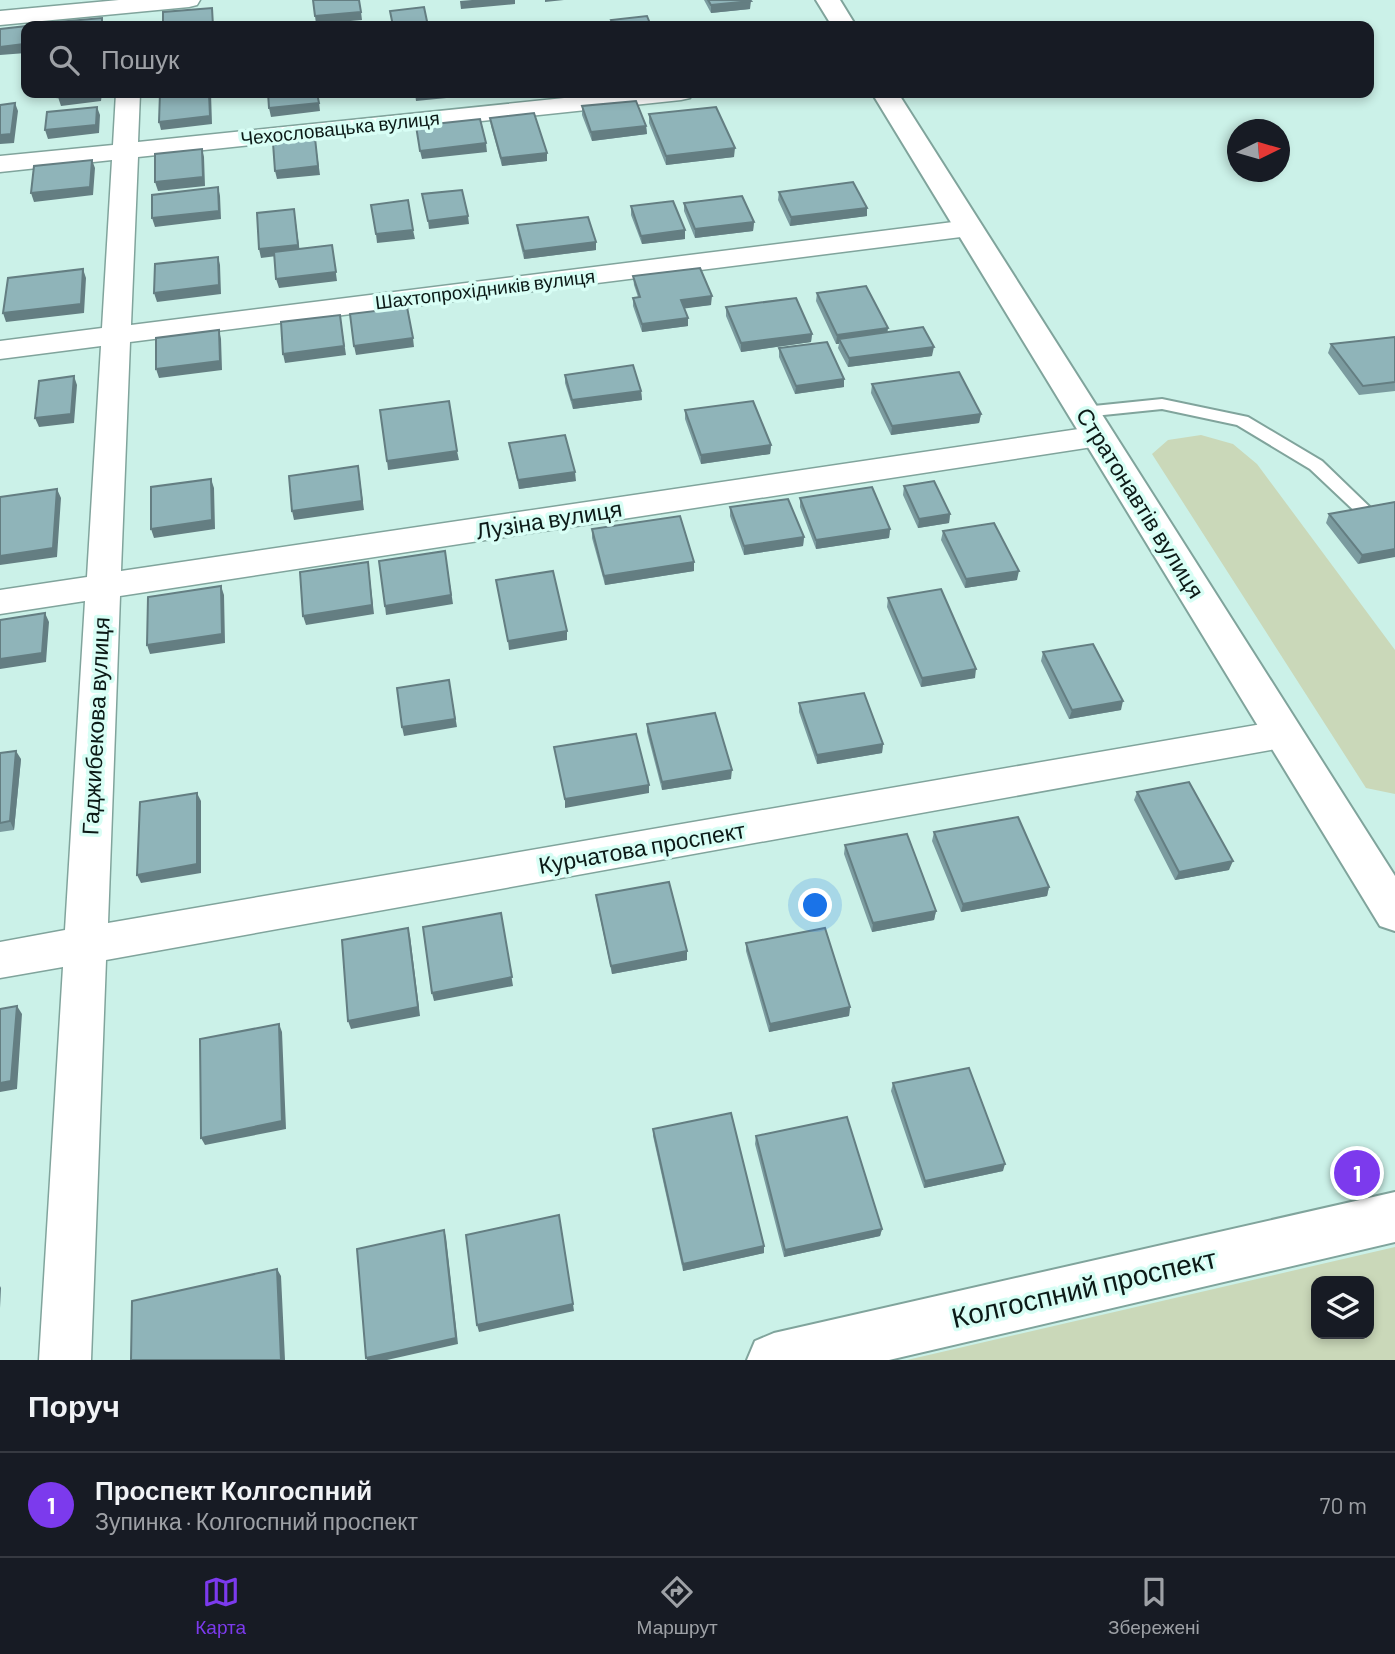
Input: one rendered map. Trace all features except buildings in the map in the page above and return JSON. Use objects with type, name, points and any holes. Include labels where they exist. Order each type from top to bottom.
[{"type":"main road","points":[[828,0],[841,21]]},
{"type":"main road","name":"Стратонавтів вулиця","points":[[888,98],[1395,913]]},
{"type":"main road","name":"Колгоспний проспект","points":[[774,1360],[1395,1217]]},
{"type":"street","points":[[0,18],[131,11],[189,0]]},
{"type":"street","name":"Гаджибекова вулиця","points":[[65,1360],[128,98]]},
{"type":"street","name":"Чехословацька вулиця","points":[[0,164],[632,98]]},
{"type":"street","name":"Шахтопрохідників вулиця","points":[[0,350],[969,228]]},
{"type":"street","name":"Лузіна вулиця","points":[[0,602],[1091,424]]},
{"type":"street","name":"Курчатова проспект","points":[[0,960],[1285,735]]},
{"type":"lane","points":[[1091,424],[1162,404],[1242,421],[1316,465],[1369,515]]},
{"type":"green space","points":[[1201,435],[1233,444],[1257,464],[1395,650],[1395,794],[1366,788],[1152,454],[1168,440]]},
{"type":"green space","points":[[1395,1247],[1395,1360],[907,1360]]},
{"type":"place","name":"Проспект Колгоспний","points":[[1357,1173]]}]
